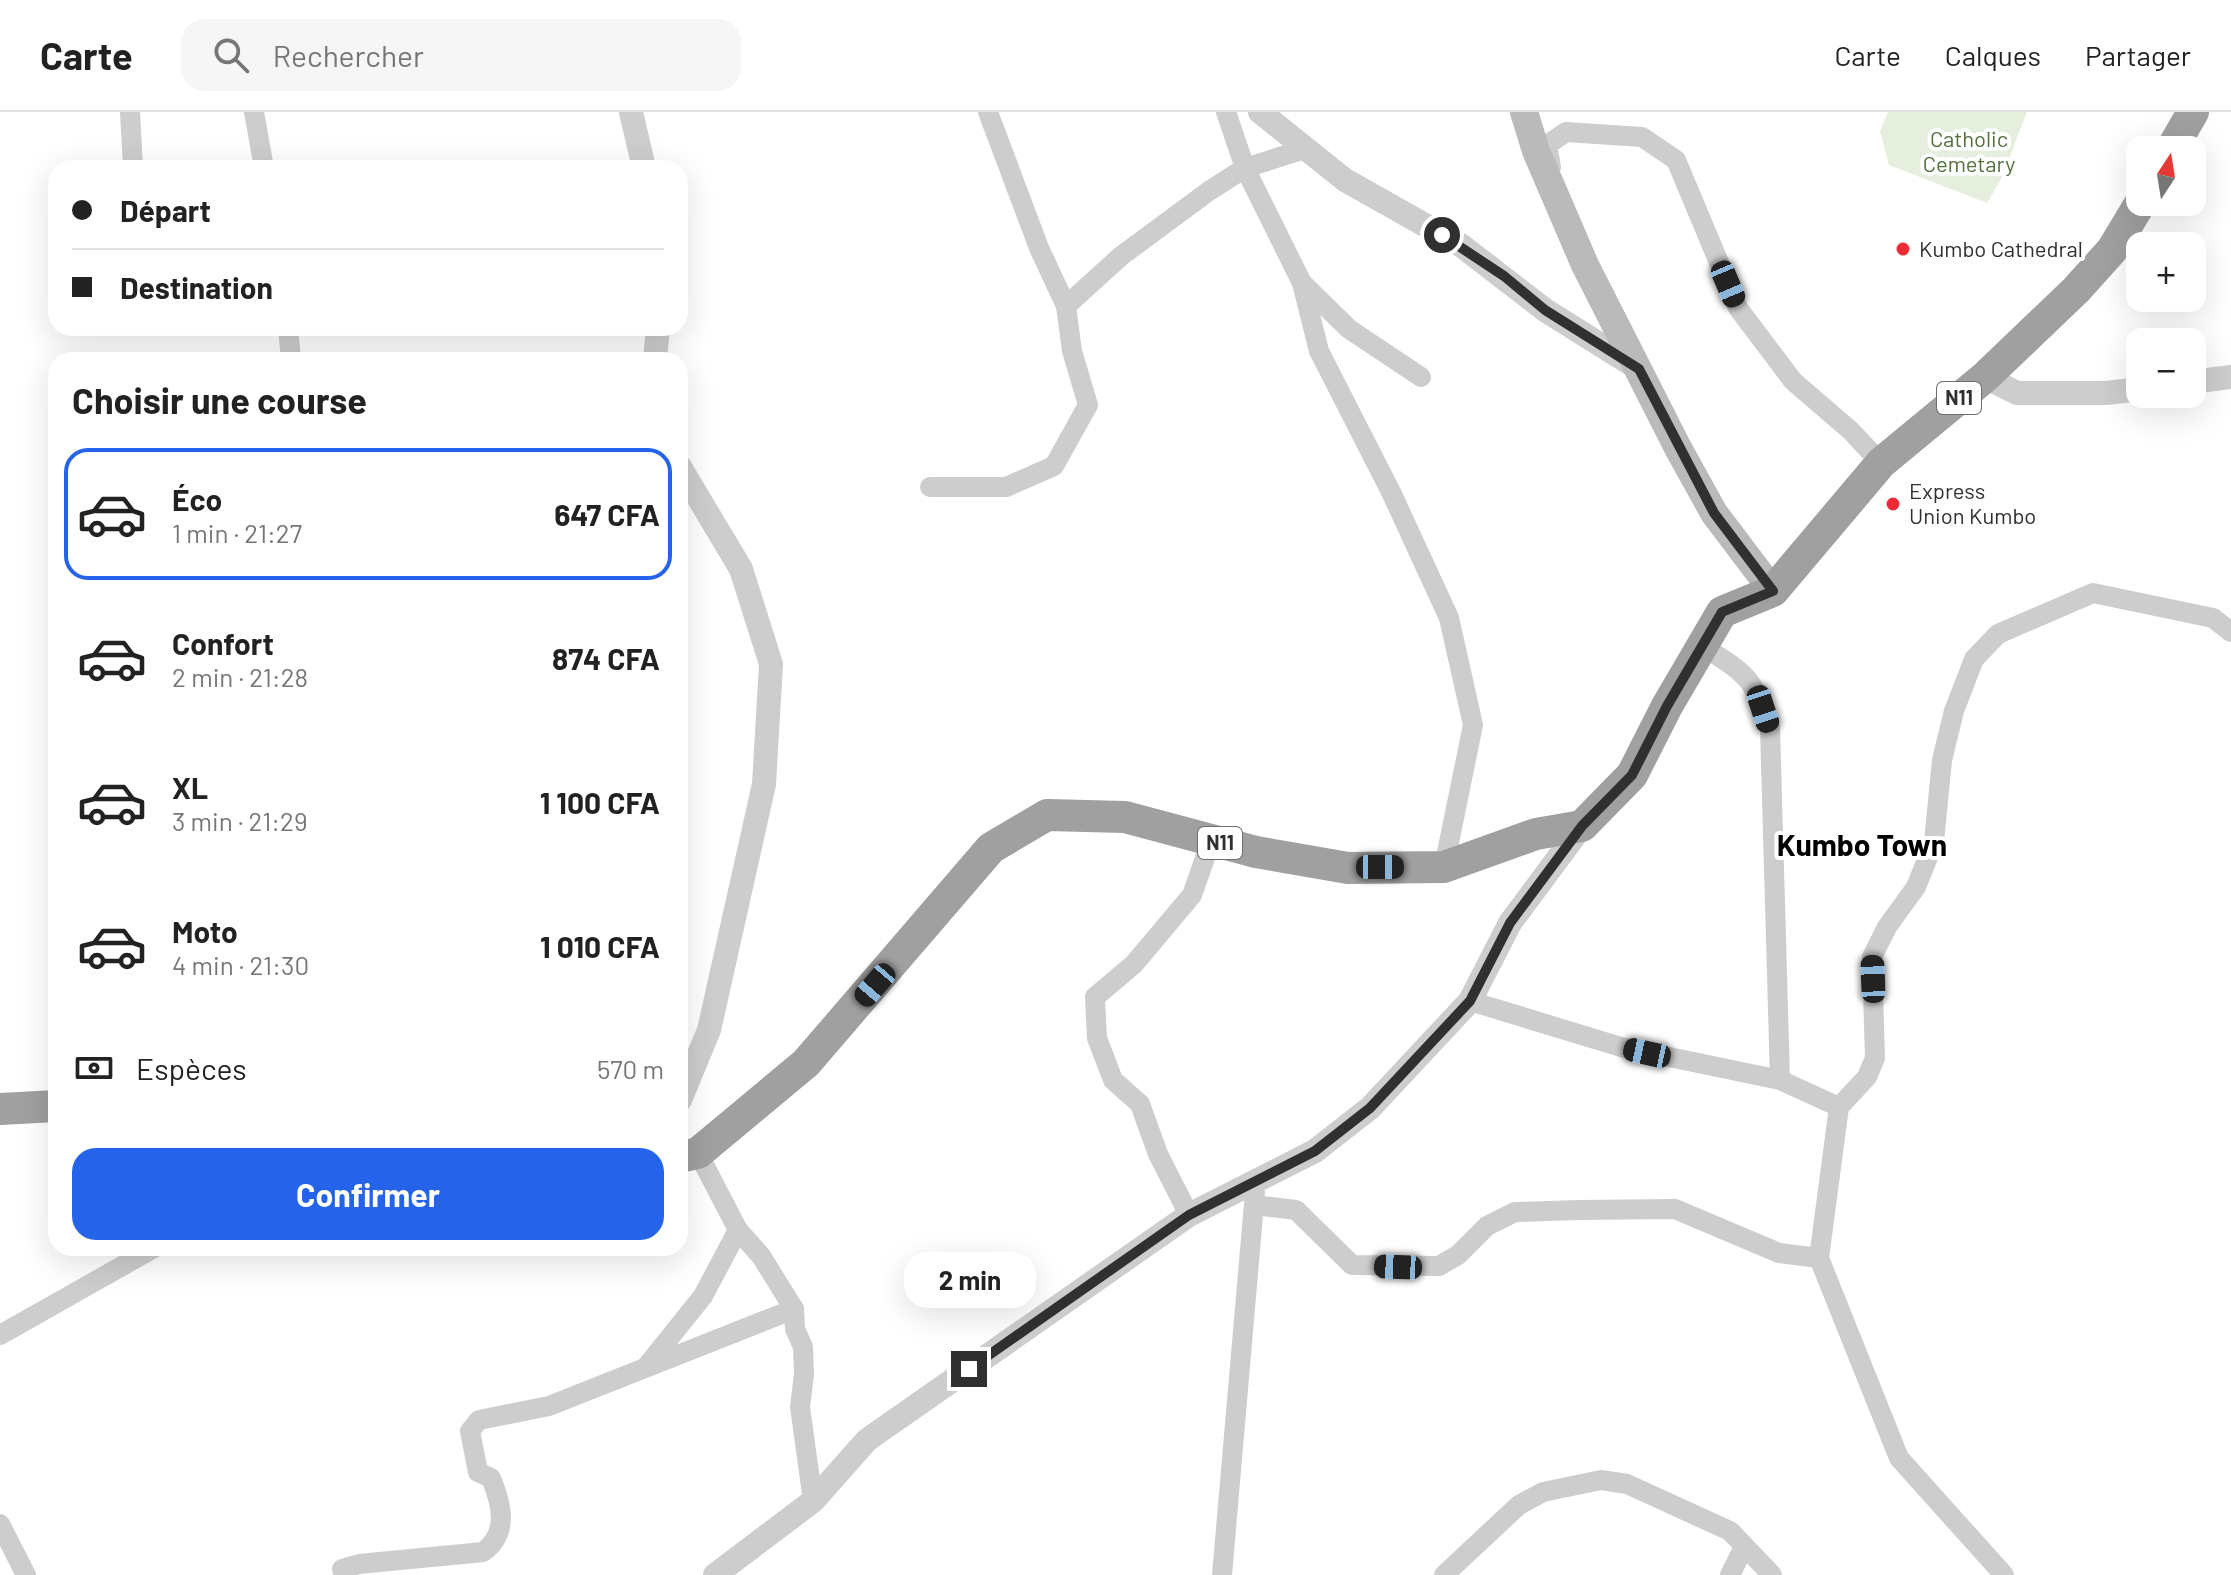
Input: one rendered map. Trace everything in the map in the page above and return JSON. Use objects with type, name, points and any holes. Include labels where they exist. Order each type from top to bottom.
[{"type":"highway","points":[[2179,136],[2193,112]]},
{"type":"highway","name":"N11","points":[[689,1155],[806,1063],[991,848],[1047,815],[1125,817],[1211,841],[1348,868],[1444,867],[1536,834],[1582,826],[1632,775],[1722,612],[1773,591],[1881,463],[1985,377],[2112,250],[2133,216]]},
{"type":"highway","points":[[0,1109],[48,1106]]},
{"type":"main road","points":[[1524,112],[1585,265],[1639,369],[1714,513],[1773,591]]},
{"type":"street","points":[[130,112],[133,160]]},
{"type":"street","points":[[254,112],[263,160]]},
{"type":"street","points":[[631,112],[642,160]]},
{"type":"street","points":[[930,487],[1006,487],[1054,466],[1088,405],[1072,351],[1066,306],[1039,248],[988,112]]},
{"type":"street","points":[[1226,112],[1245,168],[1302,283],[1319,351],[1392,494],[1449,618],[1473,725],[1444,867]]},
{"type":"street","points":[[1260,112],[1345,180],[1462,246],[1545,310],[1639,369]]},
{"type":"street","points":[[1556,195],[1547,145],[1566,132],[1642,137],[1676,160],[1738,308],[1793,381],[1851,431],[1881,463]]},
{"type":"street","points":[[1066,306],[1121,256],[1245,168],[1305,149]]},
{"type":"street","points":[[1302,283],[1349,329],[1421,377]]},
{"type":"street","points":[[1985,377],[2017,393],[2126,391]]},
{"type":"street","points":[[2206,380],[2231,377]]},
{"type":"street","points":[[688,483],[741,569],[771,664],[764,784],[709,1030],[688,1081]]},
{"type":"street","points":[[2004,1575],[1899,1458],[1819,1258],[1839,1107],[1867,1077],[1875,1058],[1872,957],[1887,927],[1916,887],[1934,842],[1942,760],[1954,711],[1974,659],[1998,634],[2093,593],[2213,618],[2231,632]]},
{"type":"street","points":[[1702,646],[1745,673],[1757,689],[1770,728],[1780,1080]]},
{"type":"street","points":[[715,1575],[813,1501],[867,1440],[1189,1215],[1255,1193],[1370,1108],[1470,1001],[1510,923],[1582,826]]},
{"type":"street","points":[[1189,1215],[1158,1154],[1140,1104],[1113,1080],[1097,1038],[1095,997],[1134,964],[1192,895],[1211,841]]},
{"type":"street","points":[[1470,1001],[1621,1047],[1780,1080],[1839,1107]]},
{"type":"street","points":[[689,1155],[738,1230],[761,1256],[794,1309],[795,1329],[803,1347],[800,1407],[813,1501]]},
{"type":"street","points":[[1255,1193],[1296,1210],[1316,1226],[1334,1251],[1352,1265],[1439,1266],[1458,1255],[1487,1226],[1515,1212],[1580,1210],[1675,1209],[1779,1253],[1819,1258]]},
{"type":"street","points":[[1222,1575],[1255,1193]]},
{"type":"street","points":[[646,1367],[703,1296],[738,1230]]},
{"type":"street","points":[[0,1335],[140,1256]]},
{"type":"street","points":[[344,1575],[342,1569],[359,1564],[483,1552],[495,1543],[501,1531],[497,1491],[491,1478],[478,1472],[470,1431],[479,1420],[549,1406],[794,1309]]},
{"type":"street","points":[[1444,1575],[1519,1505],[1543,1492],[1601,1480],[1627,1484],[1730,1531],[1772,1575]]},
{"type":"street","points":[[0,1524],[26,1575]]},
{"type":"street","points":[[1730,1575],[1744,1547]]},
{"type":"green space","name":"Catholic Cemetary","points":[[1888,112],[2027,112],[2002,177],[1987,203],[1889,165],[1880,131]]},
{"type":"place","name":"Kumbo Cathedral","points":[[1903,249]]},
{"type":"place","name":"Express Union Kumbo","points":[[1893,504]]},
{"type":"district","name":"Kumbo Town","points":[[1862,846]]},
{"type":"route","points":[[969,1369],[1189,1215],[1315,1151],[1370,1108],[1470,1001],[1510,923],[1582,826],[1632,775],[1667,706],[1722,612],[1773,591],[1714,513],[1639,369],[1545,310],[1504,276],[1442,235]]}]
